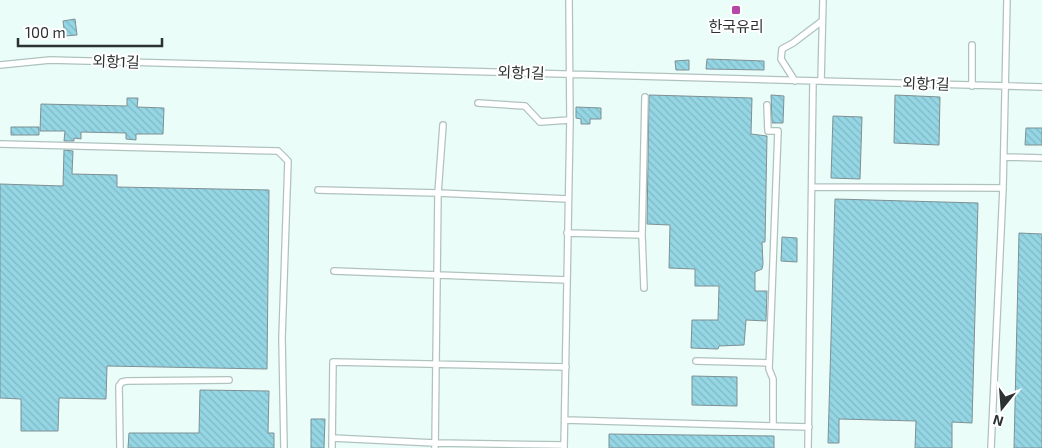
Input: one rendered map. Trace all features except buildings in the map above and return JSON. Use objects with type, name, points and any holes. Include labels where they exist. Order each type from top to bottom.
[{"type":"lane","points":[[332,438],[435,446],[564,446],[570,120],[569,0]]},
{"type":"lane","points":[[821,82],[823,0]]},
{"type":"lane","points":[[991,448],[1003,188],[1007,0]]},
{"type":"lane","points":[[795,81],[781,59],[782,48],[793,44],[822,21]]},
{"type":"lane","points":[[972,45],[972,86]]},
{"type":"lane","name":"외항1길","points":[[0,65],[50,60],[1042,88]]},
{"type":"lane","points":[[808,448],[813,81]]},
{"type":"lane","points":[[644,288],[642,235],[646,97]]},
{"type":"lane","points":[[478,104],[525,106],[540,122],[570,120]]},
{"type":"lane","points":[[767,105],[768,131],[778,131],[769,362],[769,369],[773,378],[773,425]]},
{"type":"lane","points":[[435,446],[438,193],[442,125]]},
{"type":"lane","points":[[0,144],[278,151],[288,161],[282,338],[284,448]]},
{"type":"lane","points":[[1004,157],[1042,158]]},
{"type":"lane","points":[[812,187],[1003,188]]},
{"type":"lane","points":[[318,190],[568,199]]},
{"type":"lane","points":[[567,232],[642,235]]},
{"type":"lane","points":[[334,271],[566,280]]},
{"type":"lane","points":[[696,361],[769,362]]},
{"type":"lane","points":[[332,448],[333,362],[566,367]]},
{"type":"lane","points":[[120,448],[119,386],[122,382],[229,380]]},
{"type":"lane","points":[[565,420],[809,427]]},
{"type":"place","name":"한국유리","points":[[736,10]]}]
